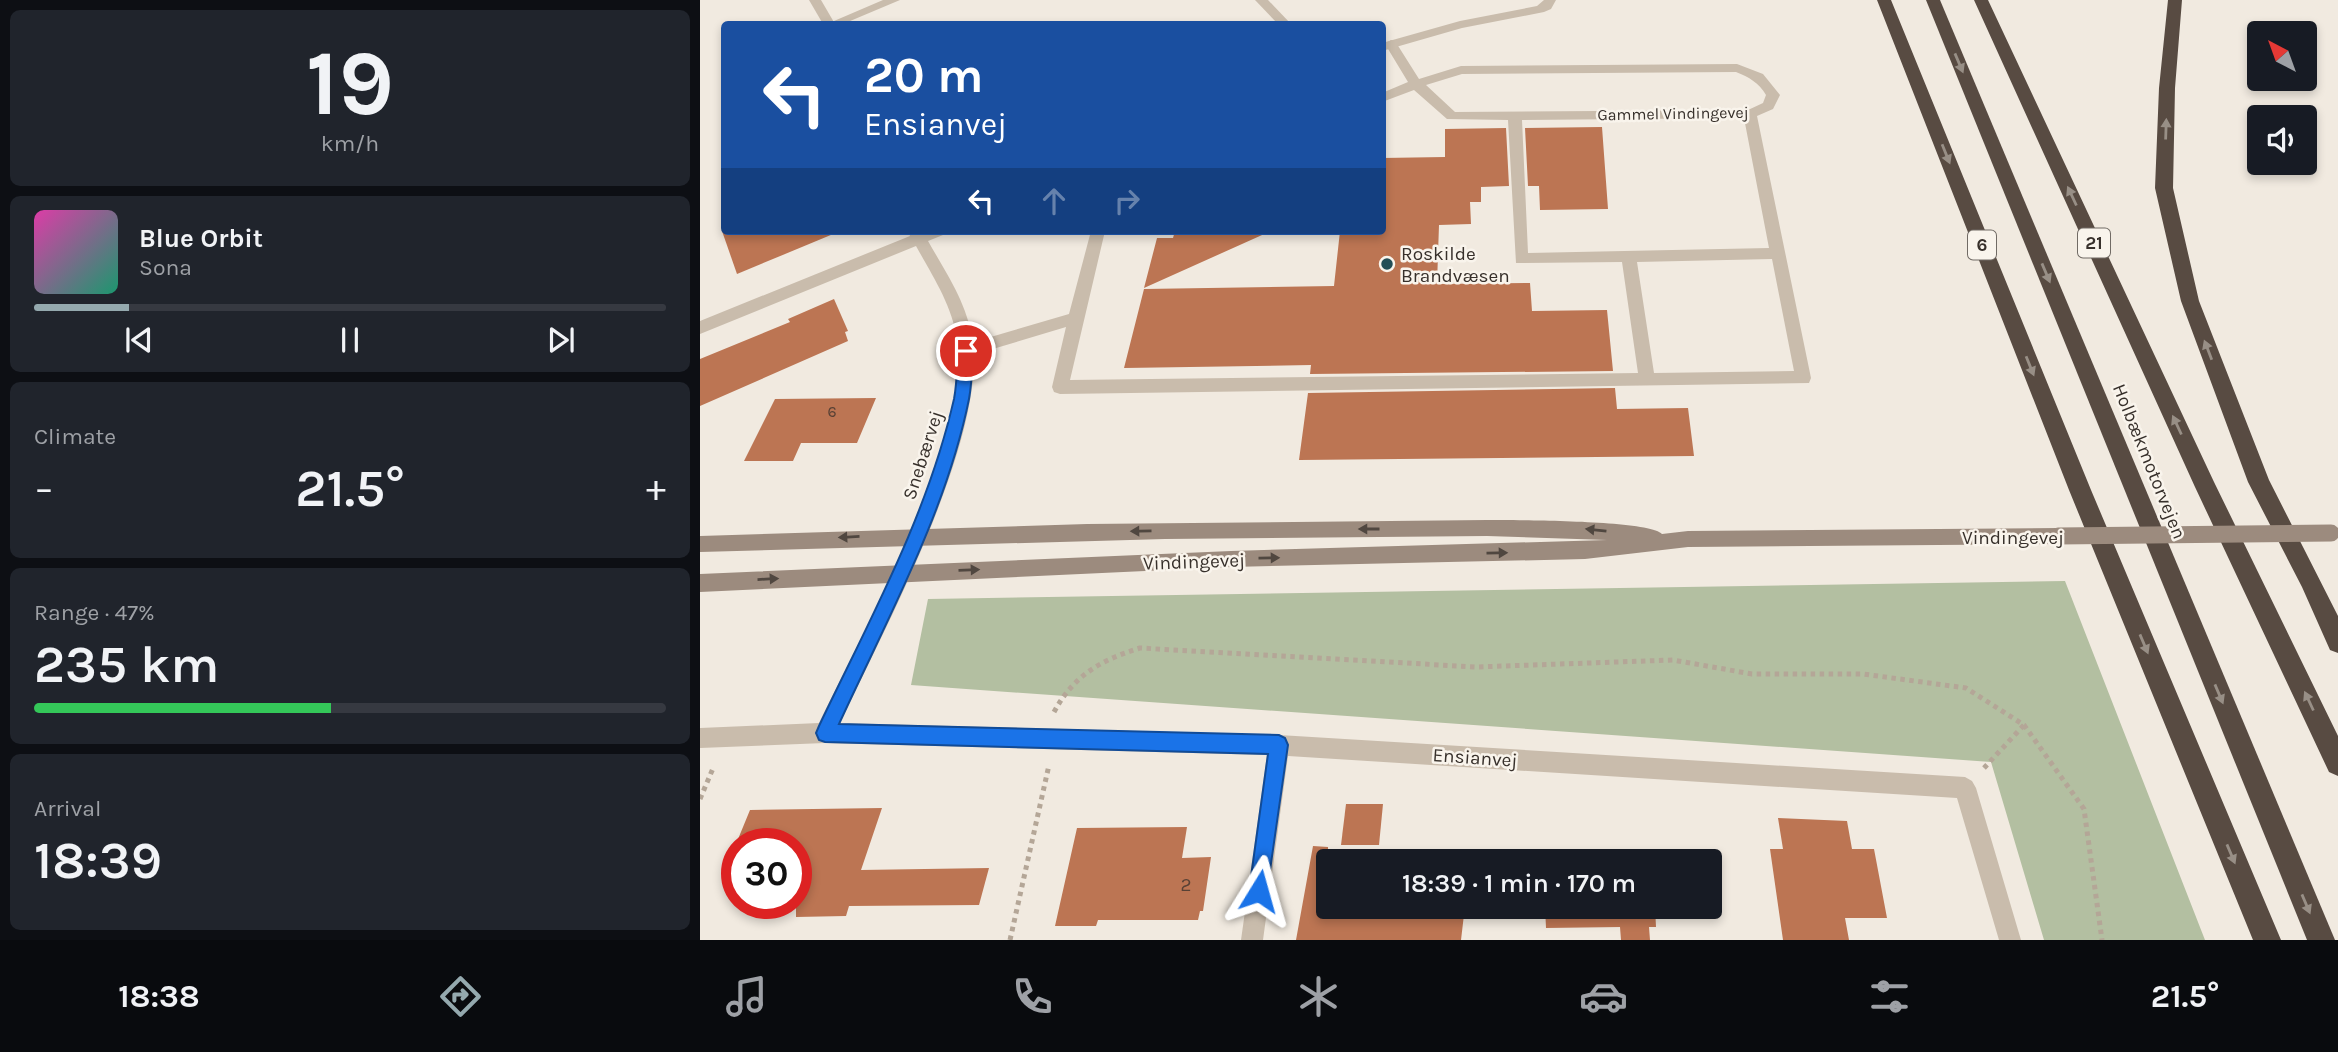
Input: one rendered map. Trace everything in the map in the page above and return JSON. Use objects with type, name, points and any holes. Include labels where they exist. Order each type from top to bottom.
[{"type":"highway","name":"6","points":[[1884,0],[2080,490],[2266,940]]},
{"type":"highway","name":"Holbækmotorvejen","points":[[1933,0],[2321,940]]},
{"type":"highway","name":"Holbækmotorvejen","points":[[1981,0],[2206,487],[2338,763]]},
{"type":"highway","points":[[2175,0],[2167,88],[2164,188],[2190,302],[2259,482],[2310,580],[2338,642]]},
{"type":"main road","name":"Vindingevej","points":[[700,544],[918,534],[1243,529],[1585,528],[1688,539]]},
{"type":"main road","name":"Vindingevej","points":[[700,583],[1231,559],[1585,551],[1688,539],[2334,533]]},
{"type":"street","points":[[815,0],[829,21]]},
{"type":"street","points":[[839,21],[894,0]]},
{"type":"street","points":[[1261,0],[1283,21]]},
{"type":"street","name":"Gammel Vindingevej","points":[[1416,84],[1461,70],[1737,68],[1755,74],[1768,84],[1773,94],[1768,106],[1750,114],[1452,116],[1416,84],[1387,46],[1460,25],[1540,9],[1551,2],[1550,0]]},
{"type":"street","points":[[1386,96],[1416,84]]},
{"type":"street","points":[[1097,235],[1060,387],[1803,378],[1750,114]]},
{"type":"street","points":[[1515,116],[1521,259],[1778,253]]},
{"type":"street","points":[[700,328],[917,235]]},
{"type":"street","name":"Snebærvej","points":[[825,733],[918,534],[954,435],[962,397],[966,351],[953,304],[917,235]]},
{"type":"street","points":[[1629,257],[1647,380]]},
{"type":"street","points":[[966,351],[1076,318]]},
{"type":"street","name":"Ensianvej","points":[[700,738],[825,733],[1279,745],[1965,788]]},
{"type":"street","points":[[1252,940],[1279,745]]},
{"type":"street","points":[[1965,788],[2010,940]]},
{"type":"path","points":[[1010,940],[1055,710],[1075,680],[1104,658],[1140,648],[1476,667],[1673,660],[1752,674],[1863,674],[1966,688],[2024,725],[2084,809],[2102,940]]},
{"type":"path","points":[[1965,788],[2024,725]]},
{"type":"green space","points":[[2065,581],[2205,940],[2044,940],[1991,762],[911,685],[928,599]]},
{"type":"building","points":[[1602,127],[1608,209],[1540,210],[1539,186],[1528,186],[1525,128]]},
{"type":"building","name":"Roskilde Brandvæsen","points":[[1506,128],[1509,186],[1481,187],[1481,202],[1470,202],[1471,224],[1439,225],[1437,284],[1530,283],[1532,311],[1607,310],[1613,371],[1310,374],[1311,365],[1124,368],[1144,289],[1334,286],[1340,235],[1386,235],[1386,158],[1445,157],[1445,129]]},
{"type":"building","points":[[723,235],[831,235],[737,274]]},
{"type":"building","points":[[1174,235],[1262,235],[1144,288],[1157,238],[1173,238]]},
{"type":"building","points":[[834,299],[848,331],[845,332],[848,341],[700,406],[700,359],[790,322],[788,319]]},
{"type":"building","points":[[1615,388],[1617,409],[1688,408],[1694,456],[1299,460],[1308,393]]},
{"type":"building","points":[[876,398],[857,443],[801,443],[793,461],[744,461],[775,399]]},
{"type":"building","points":[[1346,804],[1383,804],[1379,845],[1341,845]]},
{"type":"building","points":[[882,808],[861,870],[989,868],[979,905],[849,906],[846,916],[812,917],[812,828],[743,828],[750,810]]},
{"type":"building","points":[[1778,818],[1847,821],[1852,849],[1874,849],[1887,918],[1845,918],[1849,940],[1783,940],[1770,849],[1783,849]]},
{"type":"building","points":[[1187,827],[1182,858],[1211,857],[1203,911],[1200,911],[1198,920],[1098,920],[1096,926],[1055,926],[1077,828]]},
{"type":"building","points":[[1313,846],[1328,847],[1316,849],[1316,919],[1463,919],[1461,940],[1296,940]]},
{"type":"building","points":[[1546,919],[1656,919],[1656,927],[1649,927],[1650,940],[1621,940],[1620,927],[1546,928]]},
{"type":"place","name":"Roskilde Brandvæsen","points":[[1387,264]]},
{"type":"route","points":[[966,351],[962,397],[954,435],[918,534],[825,733],[1056,737],[1279,745],[1259,891]]}]
